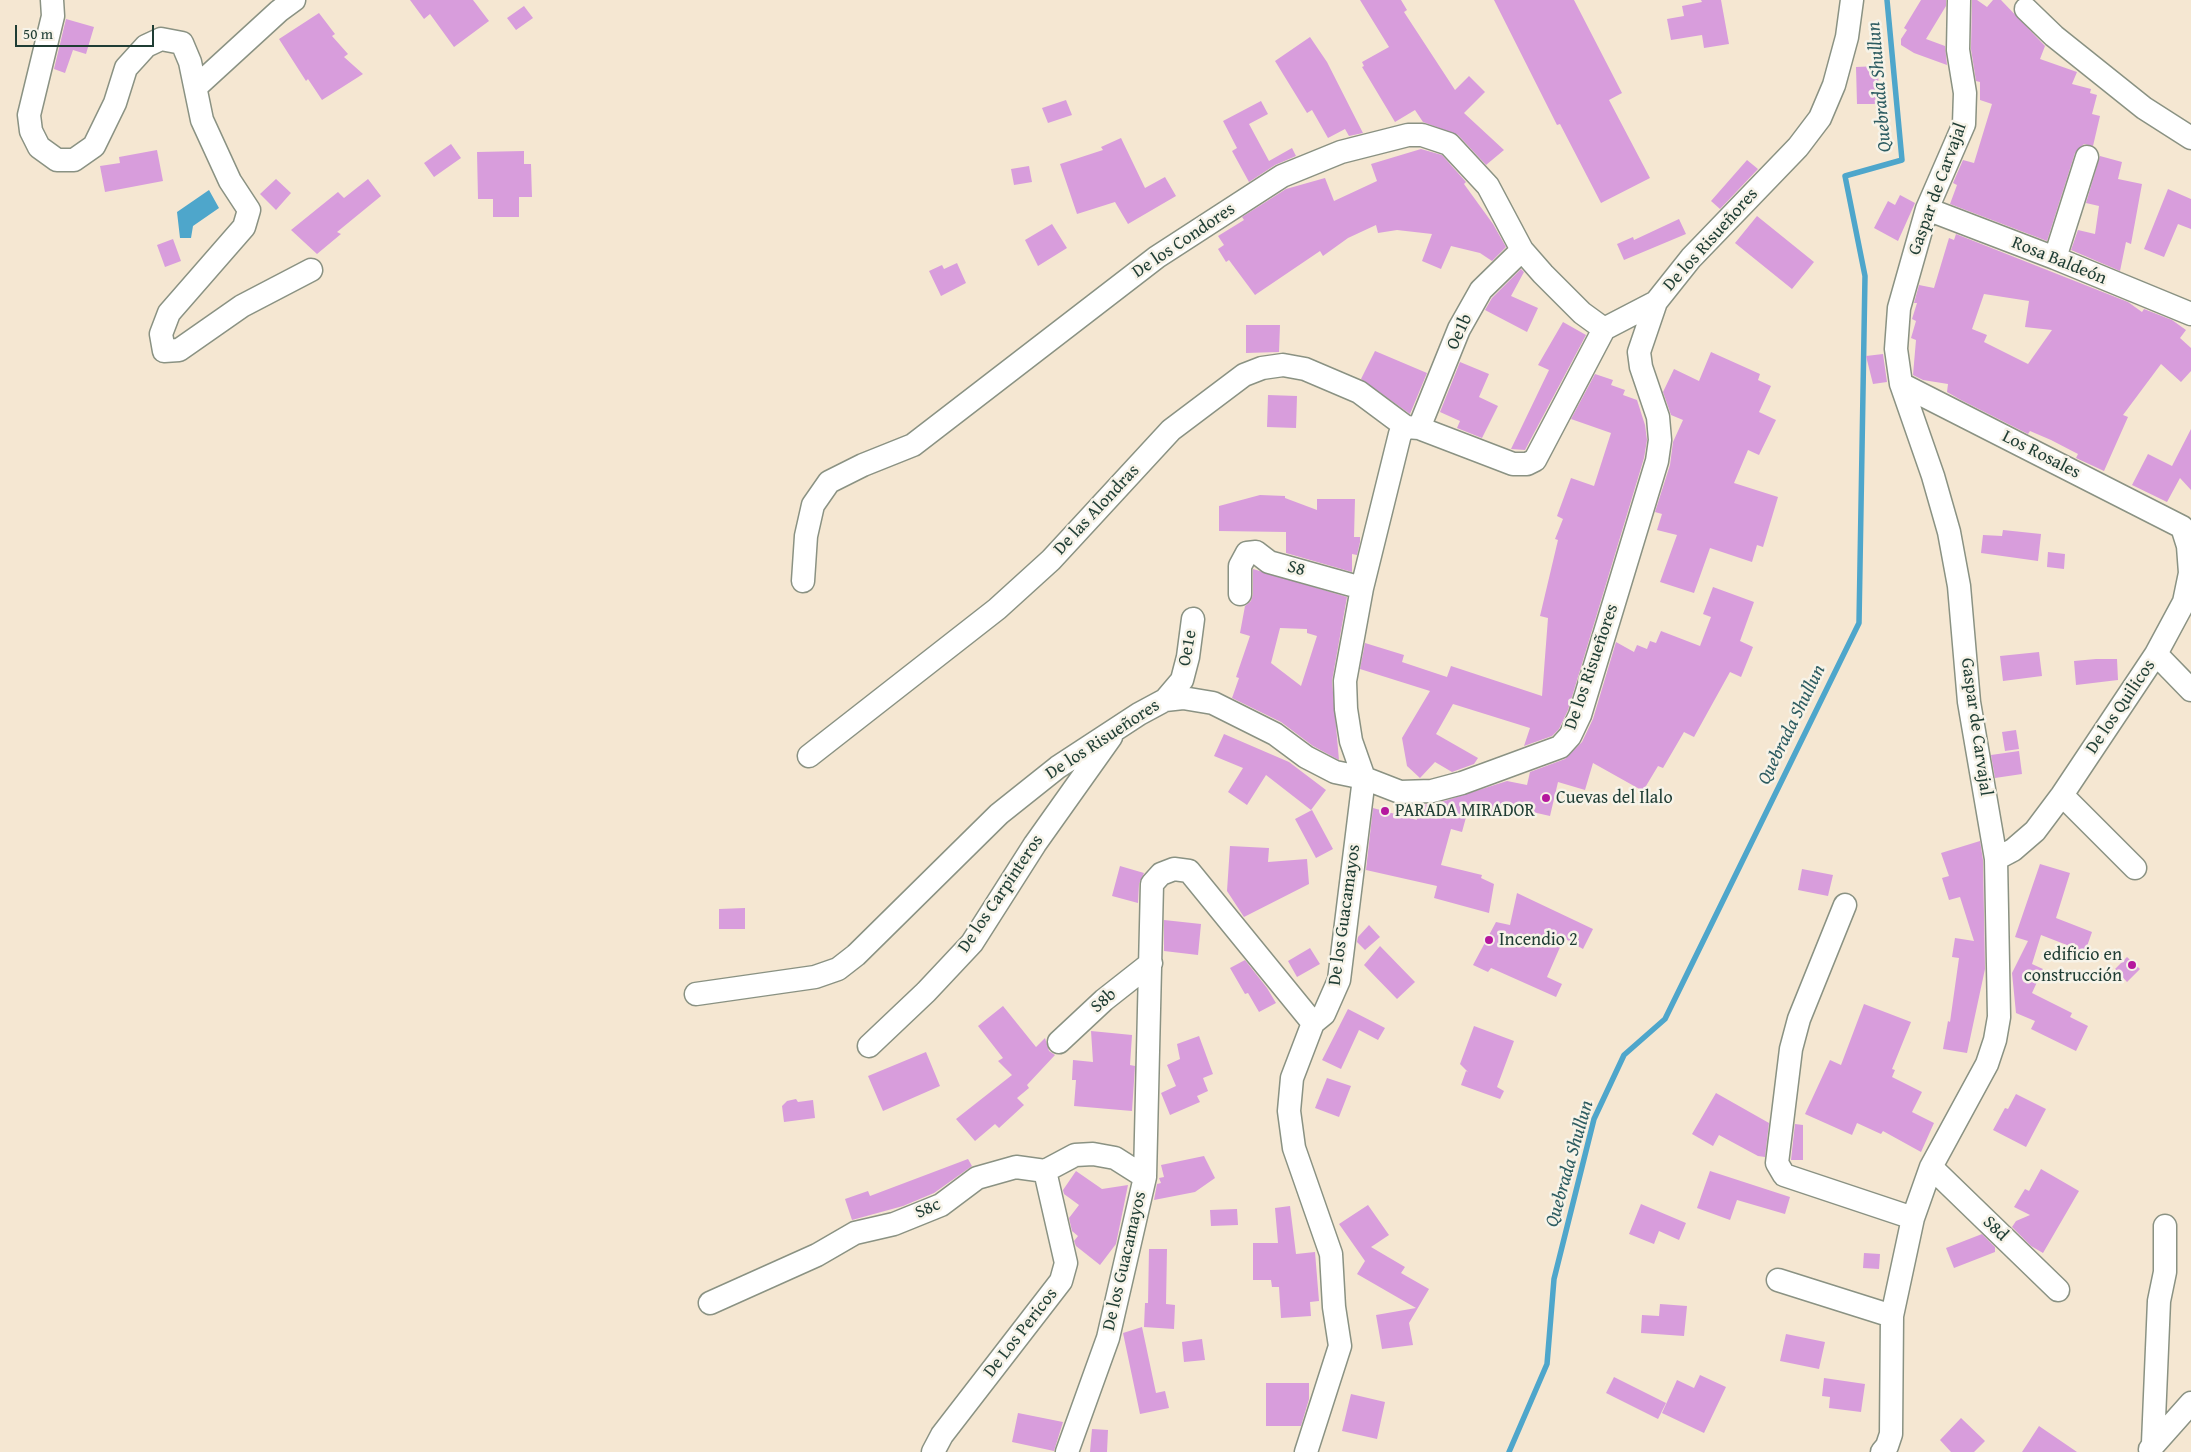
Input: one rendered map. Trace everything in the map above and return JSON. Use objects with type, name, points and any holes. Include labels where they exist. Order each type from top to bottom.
[{"type":"street","points":[[52,0],[53,16],[29,115],[31,131],[39,147],[57,160],[74,160],[94,146],[115,103],[126,68],[146,46],[161,39],[182,43],[190,62],[202,120],[230,181],[249,210],[244,227],[170,313],[161,334],[164,350],[179,350],[242,306],[310,270]]},
{"type":"street","points":[[196,87],[279,11],[294,0]]},
{"type":"street","name":"De los Risueñores","points":[[696,994],[815,977],[838,969],[856,955],[999,814],[1058,767],[1165,700],[1182,698],[1213,703],[1275,734],[1306,757],[1335,772],[1364,778],[1400,792],[1432,791],[1462,783],[1560,748],[1570,736],[1580,715],[1656,461],[1660,440],[1658,417],[1641,366],[1639,352],[1656,302],[1691,258],[1798,147],[1820,118],[1834,85],[1847,37],[1852,0]]},
{"type":"street","name":"Gaspar de Carvajal","points":[[1882,1452],[1888,1446],[1891,1434],[1892,1316],[1913,1218],[1931,1167],[1987,1064],[1995,1040],[1999,1017],[1996,859],[1969,702],[1958,577],[1949,532],[1933,476],[1901,384],[1896,349],[1898,314],[1926,210],[1964,124],[1965,93],[1958,50],[1959,0]]},
{"type":"street","points":[[2026,9],[2054,36],[2144,108],[2191,138]]},
{"type":"street","name":"De los Condores","points":[[803,581],[806,536],[813,505],[828,482],[863,465],[914,445],[1157,257],[1282,176],[1341,152],[1408,135],[1422,135],[1449,144],[1488,186],[1522,250],[1582,313],[1604,329]]},
{"type":"street","points":[[2055,258],[2088,157]]},
{"type":"street","name":"Rosa Baldeón","points":[[1926,210],[2055,258],[2191,313]]},
{"type":"street","name":"Oe1b","points":[[1413,428],[1459,329],[1481,290],[1522,250]]},
{"type":"street","points":[[1413,428],[1513,464],[1527,464],[1535,460],[1604,329],[1656,302]]},
{"type":"street","name":"De las Alondras","points":[[809,756],[998,609],[1051,560],[1171,430],[1244,374],[1262,368],[1283,365],[1305,369],[1359,392],[1413,428]]},
{"type":"street","name":"Los Rosales","points":[[1901,384],[2186,522]]},
{"type":"street","name":"De los Guacamayos","points":[[1067,1452],[1108,1338],[1145,1177],[1152,884],[1161,874],[1174,869],[1189,871],[1313,1023],[1324,1014],[1339,980],[1364,778],[1351,741],[1346,709],[1345,681],[1362,588],[1400,434],[1413,428]]},
{"type":"street","name":"De los Quilicos","points":[[1996,859],[2027,839],[2062,795],[2156,654],[2184,602],[2190,573],[2186,522]]},
{"type":"street","name":"S8","points":[[1240,594],[1240,566],[1247,553],[1256,552],[1269,562],[1362,588]]},
{"type":"street","name":"Oe1e","points":[[1165,700],[1182,680],[1188,657],[1193,619]]},
{"type":"street","points":[[2156,654],[2191,690]]},
{"type":"street","name":"De los Carpinteros","points":[[869,1046],[926,992],[972,943],[1035,844],[1118,728]]},
{"type":"street","points":[[2062,795],[2135,868]]},
{"type":"street","points":[[1845,905],[1799,1019],[1791,1049],[1777,1163],[1784,1174],[1913,1218]]},
{"type":"street","name":"S8b","points":[[1059,1042],[1104,1000],[1151,963]]},
{"type":"street","points":[[1306,1452],[1340,1346],[1334,1307],[1331,1254],[1294,1148],[1289,1111],[1292,1078],[1313,1023]]},
{"type":"street","points":[[1045,1171],[1075,1155],[1093,1154],[1115,1158],[1145,1177]]},
{"type":"street","name":"S8c","points":[[710,1303],[817,1255],[855,1233],[894,1224],[941,1205],[977,1178],[1016,1167],[1045,1171]]},
{"type":"street","name":"S8d","points":[[1931,1167],[2058,1290]]},
{"type":"street","name":"De Los Pericos","points":[[933,1452],[942,1435],[1061,1281],[1066,1263],[1045,1171]]},
{"type":"street","points":[[2150,1448],[2159,1301],[2165,1272],[2165,1226]]},
{"type":"street","points":[[1778,1280],[1892,1316]]},
{"type":"street","points":[[2150,1448],[2191,1403]]},
{"type":"water","points":[[209,190],[219,208],[193,226],[191,238],[180,238],[177,212]]},
{"type":"building","points":[[410,0],[473,0],[489,21],[454,47],[430,14],[424,19]]},
{"type":"building","points":[[1360,0],[1401,0],[1407,10],[1404,12],[1455,90],[1469,76],[1485,92],[1464,113],[1504,150],[1486,165],[1458,135],[1423,122],[1415,110],[1395,122],[1362,67],[1364,66],[1362,62],[1389,47]]},
{"type":"building","points":[[1494,0],[1574,0],[1622,93],[1609,100],[1650,178],[1601,203],[1560,124],[1557,125]]},
{"type":"building","points":[[1701,0],[1721,0],[1729,44],[1704,48],[1702,35],[1671,40],[1667,19],[1684,16],[1682,6],[1702,2]]},
{"type":"building","points":[[1921,0],[1946,0],[1946,6],[1926,39],[1945,46],[1947,65],[1914,53],[1901,45],[1901,39],[1907,30],[1904,28]]},
{"type":"building","points":[[1972,0],[1977,0],[1987,7],[1993,0],[2001,0],[2045,46],[2040,59],[2077,72],[2072,84],[2091,89],[2090,93],[2097,95],[2092,114],[2100,116],[2093,146],[2084,144],[2075,153],[2047,241],[1950,204],[1957,185],[1953,183],[1963,160],[1974,163],[1992,104],[1980,100],[1980,82],[1976,81],[1971,49]]},
{"type":"building","points":[[524,6],[533,18],[516,30],[507,18]]},
{"type":"building","points":[[319,13],[335,34],[332,36],[348,54],[344,57],[363,74],[322,100],[308,79],[306,81],[279,39]]},
{"type":"building","points":[[66,19],[94,27],[86,54],[73,50],[65,73],[54,69]]},
{"type":"building","points":[[1310,37],[1327,62],[1363,133],[1349,136],[1345,129],[1328,138],[1312,110],[1307,113],[1275,61]]},
{"type":"building","points":[[1878,66],[1879,104],[1857,104],[1856,67]]},
{"type":"building","points":[[1066,100],[1072,115],[1048,123],[1042,108]]},
{"type":"building","points":[[1261,101],[1268,114],[1249,124],[1269,161],[1292,148],[1296,156],[1275,165],[1249,182],[1232,151],[1237,148],[1223,121]]},
{"type":"building","points":[[1121,138],[1145,188],[1165,177],[1176,196],[1128,224],[1115,202],[1077,214],[1060,164],[1103,150],[1101,147]]},
{"type":"building","points":[[451,144],[461,158],[434,177],[424,163]]},
{"type":"building","points":[[1421,149],[1442,155],[1466,182],[1464,184],[1493,224],[1506,247],[1492,261],[1480,253],[1451,246],[1441,269],[1422,261],[1432,234],[1397,230],[1378,233],[1376,225],[1348,238],[1323,256],[1320,251],[1255,295],[1229,260],[1226,262],[1218,249],[1224,245],[1218,236],[1244,220],[1242,217],[1286,189],[1325,178],[1334,201],[1377,181],[1371,164]]},
{"type":"building","points":[[157,150],[163,181],[105,192],[100,166],[120,163],[119,157]]},
{"type":"building","points":[[524,151],[524,164],[531,164],[532,197],[519,197],[519,217],[493,217],[493,199],[478,199],[477,152]]},
{"type":"building","points":[[2100,156],[2122,162],[2118,179],[2142,184],[2131,244],[2126,242],[2120,271],[2071,250],[2078,230],[2095,234],[2099,206],[2086,203]]},
{"type":"building","points":[[1747,160],[1758,169],[1720,209],[1711,201]]},
{"type":"building","points":[[1029,166],[1032,182],[1014,185],[1011,169]]},
{"type":"building","points":[[276,179],[291,193],[276,210],[260,194]]},
{"type":"building","points":[[368,179],[381,196],[337,232],[341,234],[317,254],[291,230],[338,192],[344,198]]},
{"type":"building","points":[[2168,189],[2191,199],[2191,229],[2178,224],[2164,257],[2144,249]]},
{"type":"building","points":[[1900,195],[1915,203],[1898,241],[1874,228],[1888,201],[1895,205]]},
{"type":"building","points":[[1757,216],[1814,262],[1792,289],[1735,243]]},
{"type":"building","points":[[1679,219],[1686,234],[1624,260],[1617,244],[1633,237],[1634,240]]},
{"type":"building","points":[[1052,224],[1067,248],[1038,266],[1025,240]]},
{"type":"building","points":[[1956,234],[2128,302],[2142,312],[2144,309],[2172,320],[2186,330],[2180,338],[2191,348],[2191,371],[2181,382],[2161,364],[2123,415],[2128,417],[2104,471],[2076,458],[2078,454],[2051,440],[2030,431],[2028,434],[1961,400],[1947,392],[1948,384],[1923,380],[1913,375],[1916,340],[1911,338],[1916,321],[1912,319],[1917,303],[1914,303],[1919,285],[1934,288],[1949,238],[1954,240]],"holes":[[[1984,294],[2029,301],[2025,327],[2052,330],[2028,364],[1984,342],[1987,335],[1972,329]]]},
{"type":"building","points":[[173,239],[181,261],[165,267],[157,245]]},
{"type":"building","points":[[957,263],[966,283],[941,296],[929,271],[942,265],[944,269]]},
{"type":"building","points":[[1521,269],[1524,272],[1511,296],[1538,308],[1527,332],[1485,310],[1492,298]]},
{"type":"building","points":[[1563,322],[1586,335],[1525,450],[1511,449],[1549,370],[1538,365]]},
{"type":"building","points":[[1246,325],[1280,325],[1279,352],[1246,353]]},
{"type":"building","points":[[1375,351],[1427,373],[1410,414],[1361,379]]},
{"type":"building","points":[[1711,352],[1760,374],[1758,380],[1771,386],[1759,412],[1776,420],[1759,455],[1748,450],[1734,483],[1778,497],[1763,547],[1757,545],[1752,562],[1710,548],[1694,593],[1660,582],[1677,535],[1657,530],[1662,514],[1655,512],[1670,465],[1673,442],[1683,420],[1671,415],[1663,392],[1674,369],[1699,381]]},
{"type":"building","points":[[1883,354],[1887,382],[1873,384],[1866,356]]},
{"type":"building","points":[[1460,362],[1489,374],[1479,397],[1498,406],[1482,438],[1457,428],[1460,421],[1440,412]]},
{"type":"building","points":[[1595,374],[1613,380],[1611,385],[1625,390],[1623,395],[1637,400],[1645,425],[1647,440],[1644,458],[1568,710],[1559,729],[1552,736],[1524,746],[1530,728],[1453,704],[1436,734],[1478,758],[1474,764],[1452,772],[1435,762],[1420,778],[1407,766],[1402,738],[1430,691],[1360,669],[1365,643],[1404,655],[1402,662],[1447,677],[1451,666],[1542,696],[1548,618],[1540,616],[1558,540],[1555,539],[1563,519],[1557,516],[1571,478],[1594,486],[1611,433],[1571,419]]},
{"type":"building","points":[[1268,395],[1297,396],[1296,428],[1267,427]]},
{"type":"building","points":[[2191,429],[2191,490],[2180,478],[2167,502],[2132,485],[2148,454],[2172,466]]},
{"type":"building","points":[[1260,495],[1285,496],[1285,498],[1317,510],[1317,499],[1355,499],[1354,537],[1360,537],[1360,542],[1357,555],[1352,554],[1352,572],[1286,553],[1286,532],[1219,531],[1219,506]]},
{"type":"building","points":[[2003,530],[2041,534],[2038,561],[1981,553],[1983,535],[2002,536]]},
{"type":"building","points":[[2048,552],[2065,554],[2064,569],[2047,567]]},
{"type":"building","points":[[1253,569],[1347,597],[1332,681],[1339,760],[1313,746],[1281,722],[1232,698],[1239,678],[1236,677],[1250,636],[1240,633],[1245,606],[1251,601],[1253,594]],"holes":[[[1280,628],[1307,629],[1307,633],[1317,636],[1301,686],[1271,663]]]},
{"type":"building","points":[[1713,587],[1754,602],[1740,641],[1753,647],[1741,677],[1730,672],[1694,737],[1684,732],[1663,768],[1658,766],[1643,791],[1593,763],[1585,790],[1558,782],[1550,816],[1506,806],[1505,816],[1468,810],[1462,832],[1451,829],[1441,865],[1482,875],[1481,878],[1494,884],[1489,913],[1434,898],[1437,886],[1366,870],[1373,808],[1417,820],[1414,805],[1435,804],[1507,781],[1527,785],[1530,772],[1565,759],[1582,742],[1593,719],[1616,642],[1634,652],[1637,645],[1647,649],[1650,641],[1656,643],[1661,631],[1700,646],[1711,617],[1703,614]]},
{"type":"building","points":[[2039,652],[2042,676],[2003,681],[2000,656]]},
{"type":"building","points":[[2117,659],[2118,680],[2076,685],[2074,661]]},
{"type":"building","points":[[2016,730],[2019,749],[2005,751],[2002,732]]},
{"type":"building","points":[[1224,734],[1289,762],[1326,790],[1311,810],[1266,775],[1247,805],[1228,792],[1243,768],[1214,756]]},
{"type":"building","points":[[2019,751],[2022,774],[1995,778],[1991,755]]},
{"type":"building","points":[[1312,810],[1333,849],[1316,858],[1295,819]]},
{"type":"building","points":[[1980,841],[1983,860],[1985,969],[1967,1053],[1943,1049],[1948,1021],[1950,1022],[1959,958],[1952,957],[1955,938],[1974,941],[1960,897],[1949,900],[1942,878],[1949,876],[1941,853]]},
{"type":"building","points":[[1230,846],[1269,848],[1268,862],[1307,859],[1309,884],[1244,917],[1227,891]]},
{"type":"building","points":[[2040,864],[2070,873],[2056,918],[2092,932],[2085,952],[2041,935],[2032,964],[2043,969],[2032,993],[2072,1013],[2070,1017],[2088,1026],[2076,1051],[2031,1029],[2035,1021],[2016,1013],[2012,973],[2028,941],[2015,937]]},
{"type":"building","points":[[1120,866],[1144,873],[1139,884],[1138,903],[1112,896]]},
{"type":"building","points":[[1802,869],[1833,875],[1828,896],[1798,890]]},
{"type":"building","points":[[1517,893],[1593,929],[1583,949],[1564,938],[1547,977],[1562,984],[1556,997],[1491,968],[1488,972],[1473,965],[1496,922],[1510,925]]},
{"type":"building","points":[[745,908],[745,929],[719,929],[719,909]]},
{"type":"building","points":[[1164,920],[1201,924],[1198,955],[1164,951]]},
{"type":"building","points":[[1369,925],[1380,937],[1365,950],[1357,942],[1358,937]]},
{"type":"building","points":[[1380,946],[1415,982],[1397,999],[1364,965]]},
{"type":"building","points":[[1310,948],[1320,964],[1297,977],[1288,961]]},
{"type":"building","points":[[2127,957],[2140,969],[2127,982],[2115,969]]},
{"type":"building","points":[[1245,960],[1276,1003],[1259,1012],[1248,993],[1245,994],[1230,968]]},
{"type":"building","points":[[1864,1004],[1911,1022],[1892,1069],[1895,1070],[1892,1077],[1922,1092],[1912,1112],[1934,1123],[1921,1152],[1883,1131],[1881,1134],[1857,1123],[1852,1135],[1805,1114],[1830,1060],[1841,1065]]},
{"type":"building","points":[[1003,1006],[1036,1047],[1045,1038],[1049,1051],[1055,1055],[1027,1085],[1029,1088],[1017,1098],[1024,1105],[999,1128],[995,1124],[975,1141],[956,1119],[1012,1075],[998,1061],[1003,1058],[978,1026]]},
{"type":"building","points":[[1348,1009],[1385,1028],[1378,1040],[1359,1030],[1341,1069],[1322,1060]]},
{"type":"building","points":[[1474,1026],[1514,1041],[1497,1087],[1504,1091],[1500,1099],[1461,1085],[1466,1071],[1468,1072],[1460,1064]]},
{"type":"building","points":[[1091,1031],[1132,1035],[1130,1065],[1135,1066],[1132,1111],[1074,1106],[1076,1080],[1072,1080],[1073,1060],[1093,1062]]},
{"type":"building","points":[[1199,1036],[1213,1074],[1203,1078],[1208,1091],[1197,1096],[1200,1102],[1170,1115],[1161,1093],[1176,1086],[1167,1065],[1180,1059],[1177,1044]]},
{"type":"building","points":[[926,1052],[940,1086],[883,1111],[868,1076]]},
{"type":"building","points":[[1327,1078],[1351,1086],[1339,1117],[1315,1108]]},
{"type":"building","points":[[1716,1093],[1769,1123],[1765,1157],[1758,1156],[1719,1135],[1713,1146],[1692,1134]]},
{"type":"building","points":[[2016,1094],[2046,1109],[2026,1147],[1993,1130],[2005,1108],[2008,1109]]},
{"type":"building","points":[[796,1099],[798,1102],[813,1100],[815,1118],[784,1122],[782,1106],[787,1101]]},
{"type":"building","points":[[1795,1124],[1803,1125],[1803,1160],[1791,1160]]},
{"type":"building","points":[[1204,1156],[1215,1178],[1195,1192],[1154,1200],[1157,1184],[1161,1183],[1159,1178],[1164,1177],[1161,1165]]},
{"type":"building","points":[[968,1159],[972,1166],[934,1193],[903,1206],[852,1220],[845,1199],[868,1191],[870,1196]]},
{"type":"building","points":[[2041,1169],[2079,1191],[2043,1253],[2031,1246],[2012,1227],[2016,1221],[2030,1215],[2014,1207],[2025,1189],[2029,1191]]},
{"type":"building","points":[[1076,1171],[1102,1189],[1128,1185],[1116,1244],[1100,1265],[1076,1246],[1074,1241],[1078,1236],[1072,1231],[1069,1218],[1079,1205],[1064,1194],[1063,1190]]},
{"type":"building","points":[[1710,1171],[1790,1197],[1785,1214],[1737,1200],[1730,1220],[1697,1208]]},
{"type":"building","points":[[1641,1204],[1686,1223],[1679,1240],[1659,1231],[1654,1244],[1629,1234]]},
{"type":"building","points":[[1368,1205],[1389,1235],[1371,1247],[1405,1267],[1401,1273],[1429,1289],[1409,1323],[1413,1345],[1382,1349],[1376,1315],[1416,1308],[1357,1274],[1365,1261],[1339,1224]]},
{"type":"building","points":[[1290,1206],[1296,1254],[1315,1252],[1319,1301],[1310,1302],[1311,1316],[1281,1318],[1279,1287],[1272,1287],[1271,1280],[1253,1280],[1253,1243],[1278,1243],[1275,1208]]},
{"type":"building","points":[[1237,1209],[1238,1225],[1211,1226],[1210,1210]]},
{"type":"building","points":[[1982,1234],[1995,1247],[1995,1252],[1954,1268],[1946,1248]]},
{"type":"building","points":[[1149,1249],[1167,1249],[1166,1304],[1175,1305],[1174,1329],[1144,1327],[1145,1303],[1148,1303]]},
{"type":"building","points":[[1864,1253],[1880,1254],[1879,1269],[1863,1268]]},
{"type":"building","points":[[1660,1304],[1687,1306],[1684,1336],[1641,1333],[1642,1315],[1659,1316]]},
{"type":"building","points":[[1142,1327],[1156,1393],[1165,1391],[1169,1408],[1140,1414],[1123,1333]]},
{"type":"building","points":[[1786,1334],[1825,1342],[1819,1369],[1780,1361]]},
{"type":"building","points":[[1202,1339],[1205,1360],[1184,1362],[1182,1342]]},
{"type":"building","points":[[1700,1375],[1726,1387],[1704,1433],[1662,1413],[1677,1380],[1694,1388]]},
{"type":"building","points":[[1614,1377],[1666,1403],[1658,1419],[1606,1393]]},
{"type":"building","points":[[1824,1378],[1865,1384],[1861,1412],[1829,1408],[1830,1397],[1822,1396]]},
{"type":"building","points":[[1266,1383],[1309,1383],[1309,1399],[1301,1426],[1266,1426]]},
{"type":"building","points":[[1351,1394],[1385,1402],[1377,1439],[1342,1431]]},
{"type":"building","points":[[1018,1413],[1063,1422],[1054,1451],[1012,1442]]},
{"type":"building","points":[[1961,1418],[1985,1441],[1974,1452],[1951,1452],[1940,1440]]},
{"type":"building","points":[[2039,1426],[2077,1452],[2022,1452]]},
{"type":"building","points":[[1092,1429],[1108,1430],[1107,1452],[1090,1452]]},
{"type":"waterway","name":"Quebrada Shullun","points":[[1509,1452],[1547,1364],[1554,1279],[1594,1119],[1624,1055],[1665,1019],[1859,623],[1865,276],[1845,176],[1902,160],[1887,0]]},
{"type":"place","name":"Cuevas del Ilalo","points":[[1546,798]]},
{"type":"place","name":"PARADA MIRADOR","points":[[1385,811]]},
{"type":"place","name":"Incendio 2","points":[[1489,940]]},
{"type":"place","name":"edificio en construcción","points":[[2132,965]]}]
